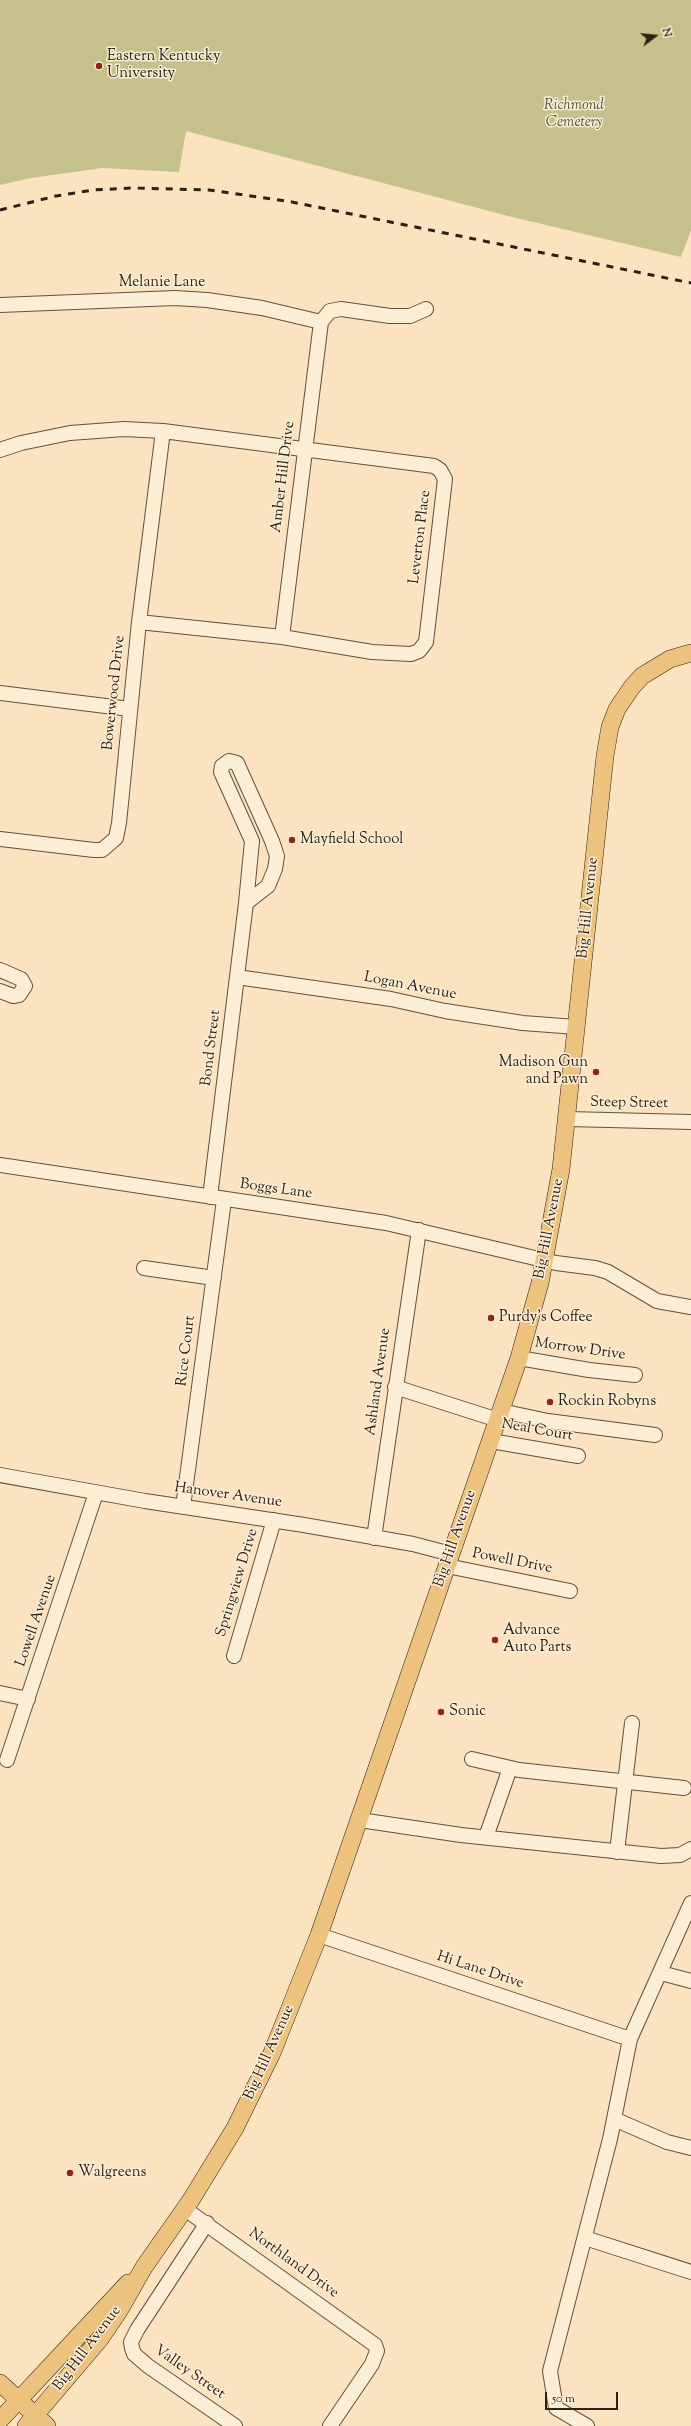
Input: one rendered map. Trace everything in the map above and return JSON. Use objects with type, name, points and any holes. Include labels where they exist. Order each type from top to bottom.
[{"type":"main road","name":"Big Hill Avenue","points":[[36,2423],[100,2339],[144,2267],[185,2209],[235,2128],[266,2066],[319,1935],[519,1358],[546,1259],[554,1217],[567,1119],[605,756],[610,727],[617,709],[632,687],[642,676],[670,659],[691,653]]},
{"type":"main road","name":"Big Hill Avenue","points":[[2,2414],[19,2401],[109,2302],[144,2267]]},
{"type":"main road","points":[[0,2383],[19,2401],[36,2423]]},
{"type":"main road","points":[[2,2414],[18,2426]]},
{"type":"street","name":"Melanie Lane","points":[[0,306],[153,299],[208,300],[262,308],[321,322]]},
{"type":"street","points":[[321,322],[330,311],[341,309],[390,316],[410,316],[426,309]]},
{"type":"street","name":"Amber Hill Drive","points":[[282,637],[321,322]]},
{"type":"street","name":"Leverton Place","points":[[0,450],[21,442],[70,433],[124,429],[163,431],[434,466],[440,470],[445,479],[426,642],[419,651],[411,654],[372,652],[282,637],[139,622]]},
{"type":"street","name":"Bowerwood Drive","points":[[0,839],[102,850],[116,838],[119,823],[139,622],[163,431]]},
{"type":"street","points":[[0,693],[130,709]]},
{"type":"street","name":"Bond Street","points":[[210,1197],[238,977],[252,841],[221,772],[222,766],[229,761],[237,763],[277,856],[271,881],[264,890],[246,903]]},
{"type":"street","points":[[0,970],[21,979],[24,986],[21,994],[16,996],[0,991]]},
{"type":"street","name":"Logan Avenue","points":[[238,977],[383,998],[445,1011],[515,1022],[576,1027]]},
{"type":"street","name":"Steep Street","points":[[567,1119],[691,1122]]},
{"type":"street","name":"Boggs Lane","points":[[0,1165],[224,1200],[374,1221],[419,1230],[496,1250],[546,1259]]},
{"type":"street","name":"Rice Court","points":[[183,1507],[224,1200]]},
{"type":"street","name":"Ashland Avenue","points":[[374,1538],[419,1230]]},
{"type":"street","points":[[546,1259],[556,1263],[601,1270],[657,1301],[691,1307]]},
{"type":"street","points":[[144,1268],[214,1278]]},
{"type":"street","name":"Morrow Drive","points":[[519,1358],[588,1370],[635,1375]]},
{"type":"street","points":[[395,1387],[499,1415],[655,1435]]},
{"type":"street","name":"Neal Court","points":[[490,1441],[578,1456]]},
{"type":"street","name":"Hanover Avenue","points":[[0,1476],[183,1507],[274,1520],[374,1538],[449,1560]]},
{"type":"street","name":"Lowell Avenue","points":[[7,1760],[96,1493]]},
{"type":"street","name":"Springview Drive","points":[[234,1656],[274,1520]]},
{"type":"street","name":"Powell Drive","points":[[449,1560],[570,1591]]},
{"type":"street","points":[[0,1693],[28,1699]]},
{"type":"street","points":[[617,1852],[632,1723]]},
{"type":"street","points":[[472,1760],[510,1768],[684,1788]]},
{"type":"street","points":[[486,1838],[510,1768]]},
{"type":"street","points":[[360,1820],[486,1838],[671,1857],[680,1855],[691,1849]]},
{"type":"street","points":[[587,2426],[556,2408],[550,2371],[614,2119],[630,2039],[661,1974],[691,1903]]},
{"type":"street","name":"Hi Lane Drive","points":[[319,1935],[630,2039]]},
{"type":"street","points":[[661,1974],[691,1981]]},
{"type":"street","points":[[614,2119],[667,2142],[691,2148]]},
{"type":"street","name":"Northland Drive","points":[[185,2209],[207,2223],[370,2341],[377,2351],[368,2372],[330,2426]]},
{"type":"street","name":"Valley Street","points":[[207,2223],[137,2330],[132,2342],[134,2354],[140,2360],[235,2426]]},
{"type":"street","points":[[585,2238],[691,2272]]},
{"type":"green space","name":"Richmond Cemetery","points":[[0,0],[691,0],[691,230],[681,257],[508,216],[186,131],[179,172],[102,168],[31,178],[0,185]]},
{"type":"railway","points":[[0,210],[56,196],[93,190],[133,188],[209,190],[292,202],[691,283]]},
{"type":"place","name":"Eastern Kentucky University","points":[[99,66]]},
{"type":"place","name":"Mayfield School","points":[[292,840]]},
{"type":"place","name":"Madison Gun and Pawn","points":[[596,1072]]},
{"type":"place","name":"Purdy's Coffee","points":[[491,1318]]},
{"type":"place","name":"Rockin Robyns","points":[[550,1402]]},
{"type":"place","name":"Advance Auto Parts","points":[[495,1640]]},
{"type":"place","name":"Sonic","points":[[441,1712]]},
{"type":"place","name":"Walgreens","points":[[70,2173]]}]
